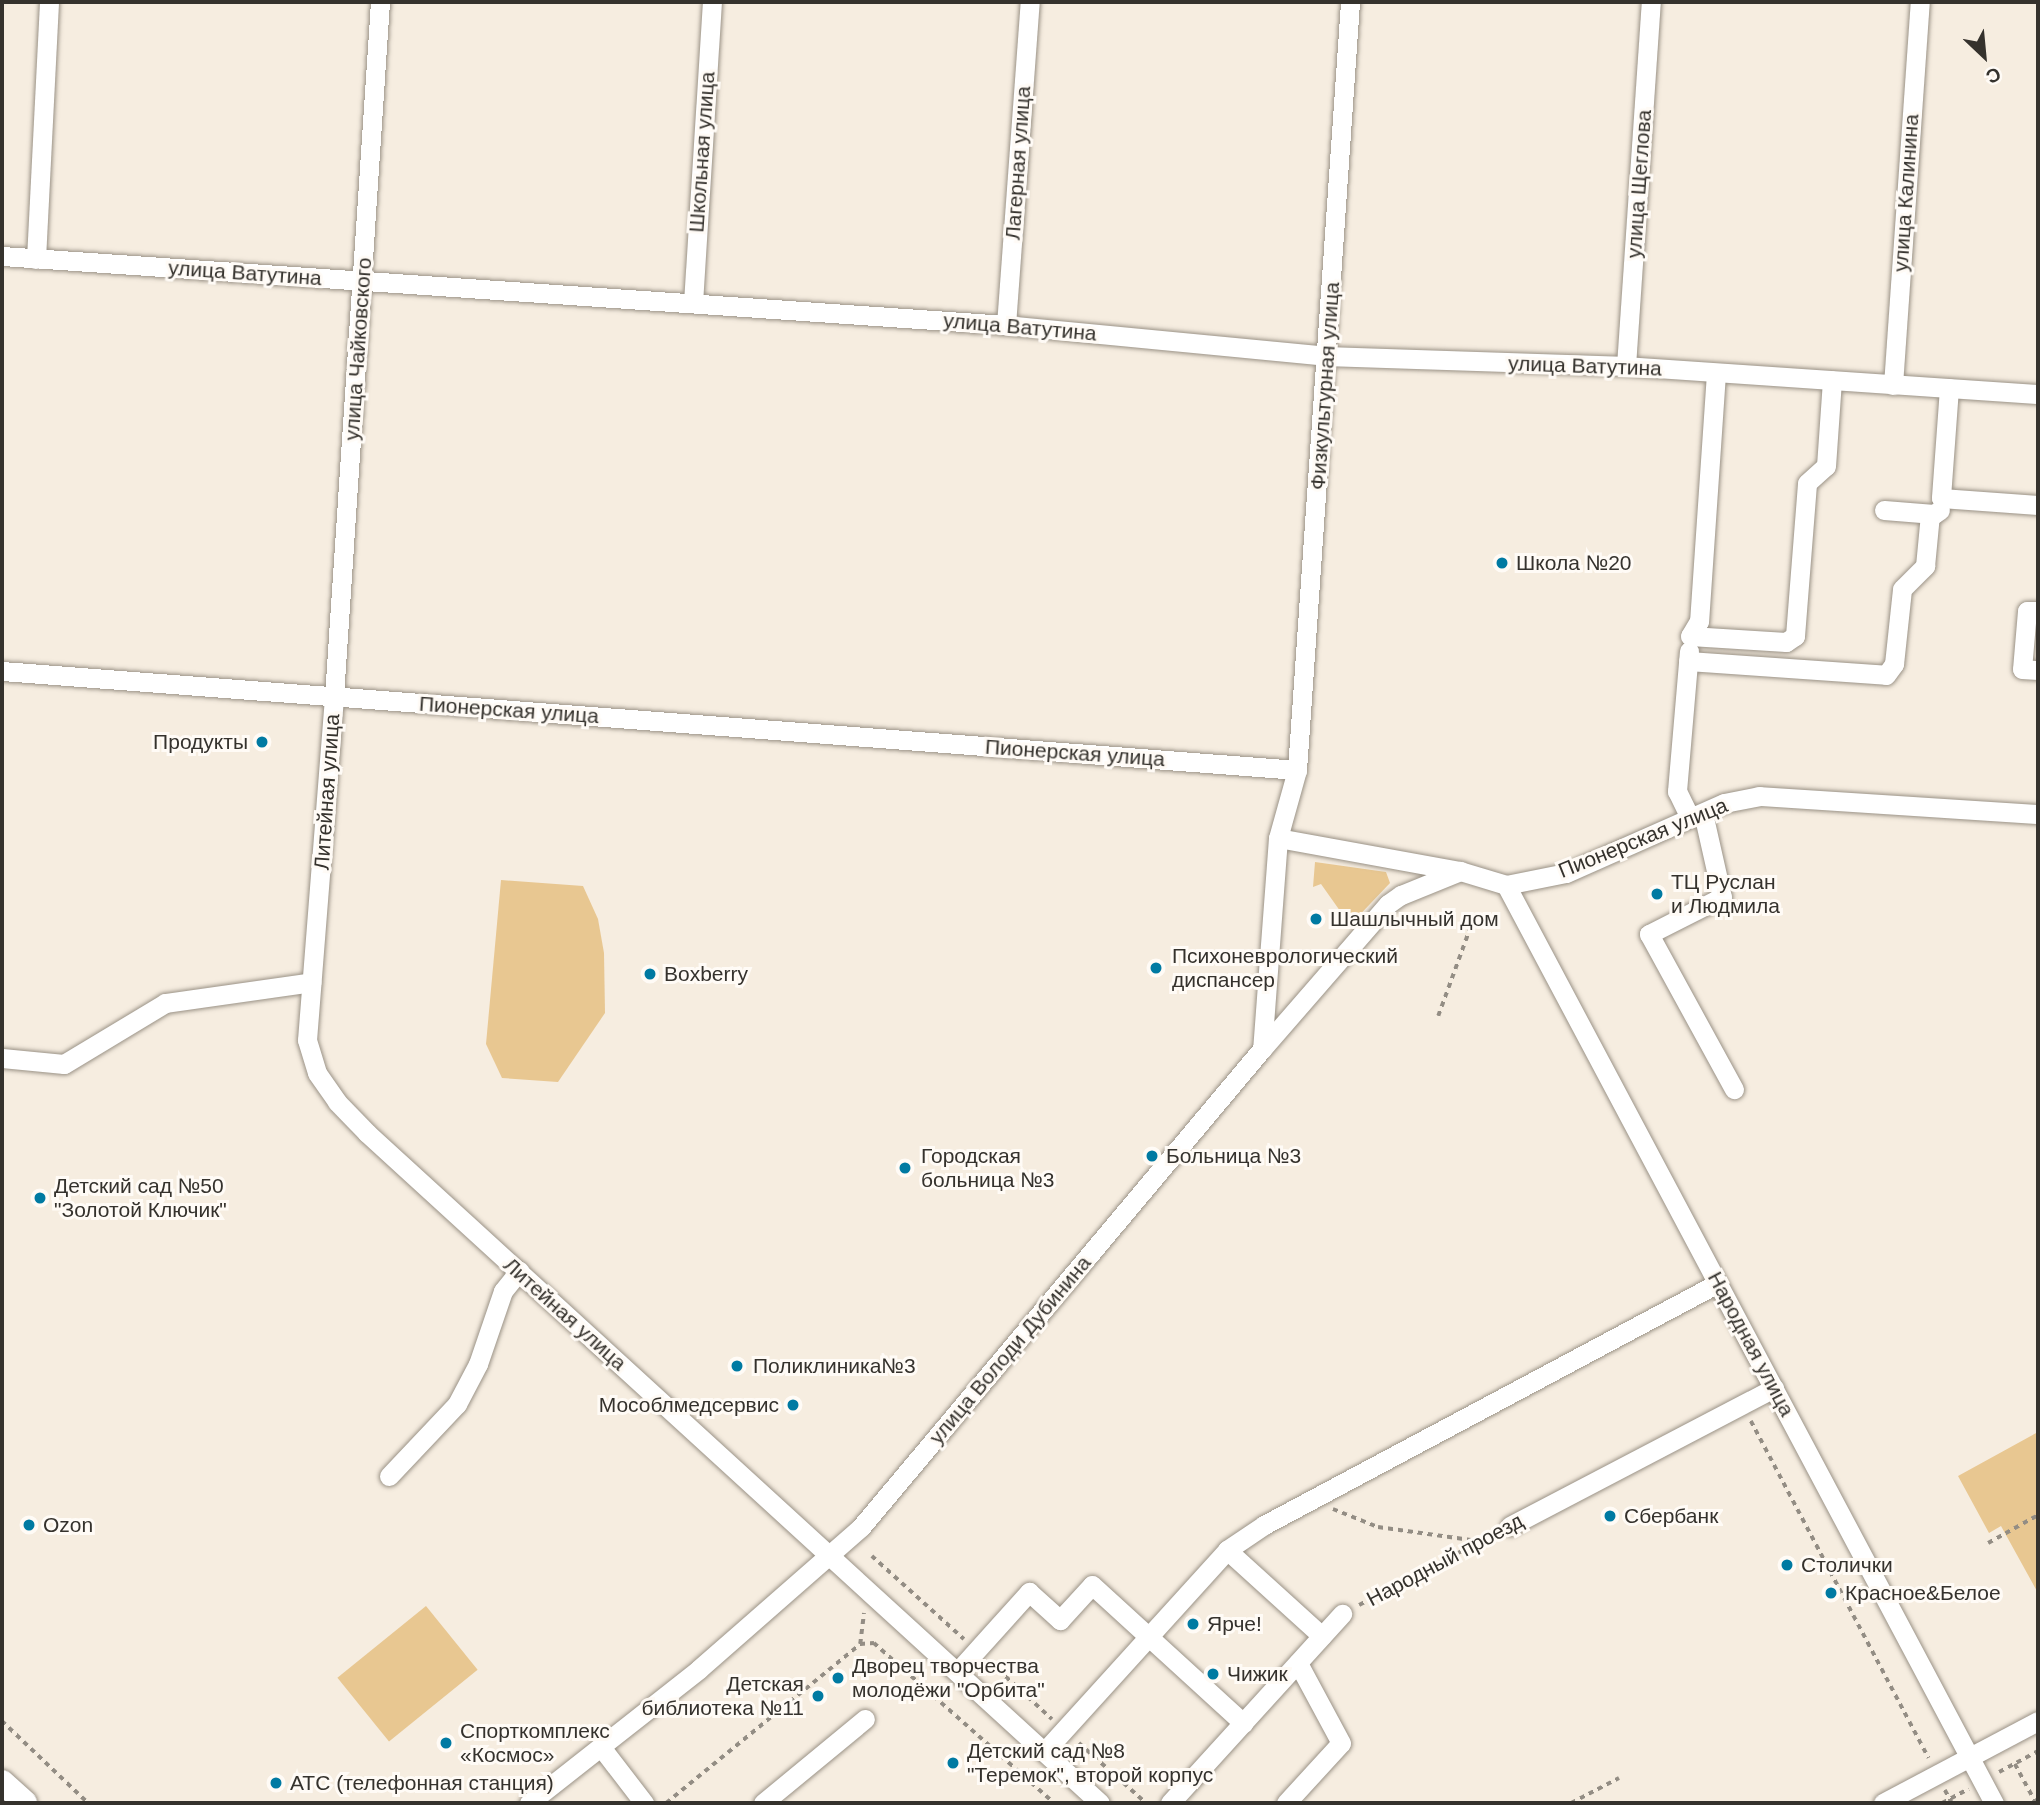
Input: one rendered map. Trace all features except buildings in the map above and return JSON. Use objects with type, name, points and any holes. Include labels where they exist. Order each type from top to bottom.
[{"type":"main road","points":[[2,1782],[25,1803]]},
{"type":"street","points":[[36,259],[49,2]]},
{"type":"street","name":"улица Чайковского","points":[[334,697],[380,2]]},
{"type":"street","name":"Школьная улица","points":[[693,303],[712,2]]},
{"type":"street","name":"Лагерная улица","points":[[1006,324],[1030,2]]},
{"type":"street","name":"Физкультурная улица","points":[[1297,770],[1350,2]]},
{"type":"street","name":"улица Щеглова","points":[[1626,366],[1651,2]]},
{"type":"street","name":"улица Калинина","points":[[1893,385],[1920,2]]},
{"type":"street","name":"улица Ватутина","points":[[2,256],[1006,324],[1327,356],[1626,366],[2038,394]]},
{"type":"street","points":[[1716,373],[1699,621],[1690,636],[1677,791],[1696,815],[1722,897],[1649,934],[1734,1088]]},
{"type":"street","points":[[1690,636],[1786,642],[1795,636],[1807,483],[1826,466],[1832,380]]},
{"type":"street","points":[[1688,662],[1886,676],[1895,664],[1902,589],[1925,566],[1936,506],[1949,388]]},
{"type":"street","points":[[1884,510],[1936,506],[2038,505]]},
{"type":"street","points":[[2038,611],[2026,611],[2022,669],[2038,670]]},
{"type":"street","name":"Пионерская улица","points":[[2,671],[1297,770]]},
{"type":"street","name":"Литейная улица","points":[[334,697],[307,1040],[317,1073],[367,1133],[1100,1803]]},
{"type":"street","points":[[1262,1049],[1278,838],[1297,770]]},
{"type":"street","name":"Пионерская улица","points":[[1278,838],[1343,847],[1460,871],[1506,885],[1566,873],[1724,803],[1759,796],[2038,814]]},
{"type":"street","name":"улица Володи Дубинина","points":[[529,1803],[699,1669],[832,1556],[870,1517],[1262,1049],[1388,904],[1401,895],[1460,871]]},
{"type":"street","name":"Народная улица","points":[[1506,885],[1994,1803]]},
{"type":"street","points":[[2,1058],[64,1064],[165,1003],[312,982]]},
{"type":"street","points":[[389,1476],[457,1404],[478,1364],[503,1292],[519,1271]]},
{"type":"street","points":[[1044,1752],[1227,1550],[1264,1525],[1718,1283]]},
{"type":"street","name":"Народный проезд","points":[[1510,1526],[1774,1388]]},
{"type":"street","points":[[1227,1550],[1322,1636]]},
{"type":"street","points":[[957,1672],[1029,1592],[1060,1620],[1091,1586],[1243,1723]]},
{"type":"street","name":"Народный проезд","points":[[1170,1803],[1342,1614]]},
{"type":"street","points":[[1286,1803],[1341,1743],[1298,1663]]},
{"type":"street","points":[[763,1803],[865,1719]]},
{"type":"street","points":[[1883,1803],[2038,1721]]},
{"type":"street","points":[[601,1747],[644,1803]]},
{"type":"path","points":[[1438,1016],[1470,928]]},
{"type":"path","points":[[1742,1405],[1952,1803]]},
{"type":"path","points":[[1310,1500],[1378,1527],[1480,1541]]},
{"type":"path","points":[[1988,1543],[2038,1515]]},
{"type":"path","name":"Народный проезд","points":[[1342,1614],[1510,1526]]},
{"type":"path","points":[[860,1644],[872,1556],[1146,1803]]},
{"type":"path","points":[[666,1803],[860,1644],[874,1643],[1054,1803]]},
{"type":"path","points":[[2,1721],[88,1803]]},
{"type":"path","points":[[2015,1764],[2036,1803]]},
{"type":"path","points":[[1571,1803],[1619,1778]]},
{"type":"shaded area","points":[[1315,862],[1386,872],[1390,883],[1350,925],[1321,884],[1313,887]]},
{"type":"shaded area","points":[[501,880],[583,886],[598,919],[604,953],[605,1013],[558,1082],[502,1078],[486,1044]]},
{"type":"shaded area","points":[[2038,1432],[2038,1593],[2001,1526],[1989,1533],[1958,1476]]},
{"type":"shaded area","points":[[426,1606],[478,1670],[389,1741],[337,1678]]},
{"type":"place","name":"Школа №20","points":[[1502,563]]},
{"type":"place","name":"Продукты","points":[[262,742]]},
{"type":"place","name":"ТЦ Руслан и Людмила","points":[[1657,894]]},
{"type":"place","name":"Шашлычный дом","points":[[1316,919]]},
{"type":"place","name":"Психоневрологический диспансер","points":[[1156,968]]},
{"type":"place","name":"Boxberry","points":[[650,974]]},
{"type":"place","name":"Больница №3","points":[[1152,1156]]},
{"type":"place","name":"Городская больница №3","points":[[905,1168]]},
{"type":"place","name":"Детский сад №50 \"Золотой Ключик\"","points":[[40,1198]]},
{"type":"place","name":"Поликлиника№3","points":[[737,1366]]},
{"type":"place","name":"Мособлмедсервис","points":[[793,1405]]},
{"type":"place","name":"Сбербанк","points":[[1610,1516]]},
{"type":"place","name":"Ozon","points":[[29,1525]]},
{"type":"place","name":"Столички","points":[[1787,1565]]},
{"type":"place","name":"Красное&Белое","points":[[1831,1593]]},
{"type":"place","name":"Ярче!","points":[[1193,1624]]},
{"type":"place","name":"Чижик","points":[[1213,1674]]},
{"type":"place","name":"Дворец творчества молодёжи \"Орбита\"","points":[[838,1678]]},
{"type":"place","name":"Детская библиотека №11","points":[[818,1696]]},
{"type":"place","name":"Спорткомплекс «Космос»","points":[[446,1743]]},
{"type":"place","name":"Детский сад №8 \"Теремок\", второй корпус","points":[[953,1763]]},
{"type":"place","name":"АТС (телефонная станция)","points":[[276,1783]]}]
